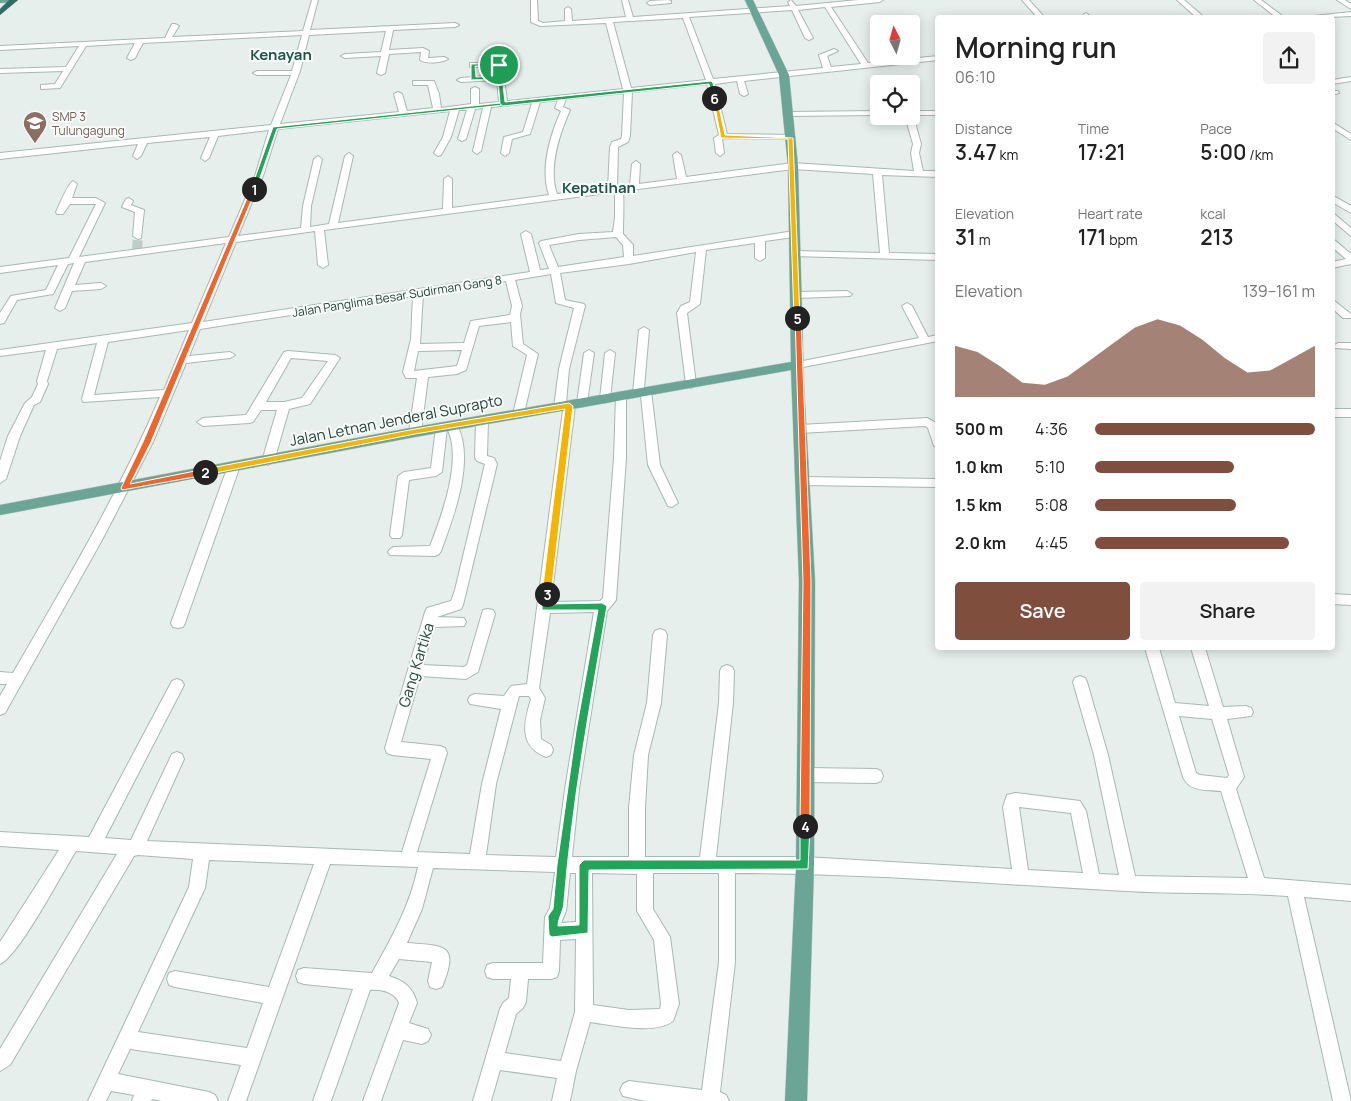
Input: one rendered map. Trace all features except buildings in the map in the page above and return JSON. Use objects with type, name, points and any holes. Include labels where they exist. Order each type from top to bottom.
[{"type":"highway","points":[[0,13],[14,0]]},
{"type":"main road","points":[[0,1],[14,0]]},
{"type":"main road","points":[[752,5],[784,75],[793,166],[800,429],[807,581],[805,865],[796,1101]]},
{"type":"main road","name":"Jalan Letnan Jenderal Suprapto","points":[[0,510],[447,426],[570,406],[798,364]]},
{"type":"street","points":[[0,709],[124,488],[168,393],[259,176],[274,128],[295,73],[315,0]]},
{"type":"street","points":[[534,0],[536,23],[542,25],[685,15],[752,5],[794,8],[880,0]]},
{"type":"street","points":[[625,0],[630,19]]},
{"type":"street","points":[[790,0],[809,38]]},
{"type":"street","points":[[1026,0],[1039,15]]},
{"type":"street","points":[[1180,0],[1198,15]]},
{"type":"street","points":[[1257,0],[1278,15]]},
{"type":"street","points":[[1340,0],[1351,6]]},
{"type":"street","points":[[650,3],[669,1],[674,16]]},
{"type":"street","points":[[828,5],[866,66]]},
{"type":"street","points":[[568,9],[569,23]]},
{"type":"street","points":[[577,13],[578,22]]},
{"type":"street","points":[[1335,16],[1351,14]]},
{"type":"street","points":[[685,15],[711,83],[723,136]]},
{"type":"street","points":[[1340,15],[1351,23]]},
{"type":"street","points":[[608,20],[628,91],[625,140],[615,144],[614,148],[615,189],[620,217],[618,221],[618,234],[628,245],[629,260]]},
{"type":"street","points":[[0,48],[306,33],[390,28],[432,23],[455,25]]},
{"type":"street","points":[[167,40],[175,26]]},
{"type":"street","points":[[381,73],[390,28]]},
{"type":"street","points":[[132,58],[140,41]]},
{"type":"street","points":[[44,87],[57,86],[84,44]]},
{"type":"street","points":[[345,56],[423,50],[425,51],[424,60],[444,57],[443,70]]},
{"type":"street","points":[[828,70],[823,55],[834,51]]},
{"type":"street","points":[[0,156],[935,59]]},
{"type":"street","points":[[473,79],[473,62],[499,65],[503,104]]},
{"type":"street","points":[[0,71],[68,69]]},
{"type":"street","points":[[256,74],[295,73]]},
{"type":"street","points":[[460,80],[501,77]]},
{"type":"street","points":[[1335,82],[1351,79]]},
{"type":"street","points":[[740,80],[744,94]]},
{"type":"street","points":[[416,83],[431,83],[436,94],[437,110]]},
{"type":"street","points":[[462,139],[474,107],[475,89]]},
{"type":"street","points":[[398,94],[404,114]]},
{"type":"street","points":[[554,197],[549,183],[553,144],[566,110],[559,108],[563,98]]},
{"type":"street","points":[[505,153],[508,137],[526,134],[537,100]]},
{"type":"street","points":[[477,151],[487,106]]},
{"type":"street","points":[[438,153],[447,137],[455,108]]},
{"type":"street","points":[[787,114],[870,114]]},
{"type":"street","points":[[920,115],[935,114]]},
{"type":"street","points":[[912,125],[917,144],[915,153],[919,173]]},
{"type":"street","points":[[1335,126],[1351,138]]},
{"type":"street","points":[[205,158],[215,134]]},
{"type":"street","points":[[720,153],[718,138],[723,136],[791,138]]},
{"type":"street","points":[[137,156],[144,141]]},
{"type":"street","points":[[677,155],[682,181]]},
{"type":"street","points":[[334,226],[349,156]]},
{"type":"street","points":[[306,230],[307,206],[318,159]]},
{"type":"street","points":[[634,187],[636,164]]},
{"type":"street","points":[[0,270],[793,166],[935,174]]},
{"type":"street","points":[[877,172],[886,256]]},
{"type":"street","points":[[447,211],[448,179]]},
{"type":"street","points":[[60,212],[68,201],[73,184]]},
{"type":"street","points":[[1335,200],[1350,209]]},
{"type":"street","points":[[0,321],[14,298],[50,292],[72,261],[101,203],[96,201],[68,201]]},
{"type":"street","points":[[129,201],[126,206],[140,210],[138,236]]},
{"type":"street","points":[[1335,213],[1350,209]]},
{"type":"street","points":[[1335,217],[1351,233]]},
{"type":"street","points":[[319,228],[323,265]]},
{"type":"street","points":[[526,234],[536,275]]},
{"type":"street","points":[[570,406],[564,369],[580,307],[561,302],[555,272],[544,243],[559,236],[618,234]]},
{"type":"street","name":"Jalan Panglima Besar Sudirman Gang 8","points":[[0,353],[103,340],[418,293],[794,234]]},
{"type":"street","points":[[760,239],[760,258]]},
{"type":"street","points":[[1335,244],[1351,260]]},
{"type":"street","points":[[690,384],[682,313],[685,308],[695,304],[701,249]]},
{"type":"street","points":[[796,254],[935,257]]},
{"type":"street","points":[[1335,264],[1351,260]]},
{"type":"street","points":[[60,308],[69,288],[72,261]]},
{"type":"street","points":[[510,279],[517,306],[515,318],[518,346],[533,354],[524,384],[519,414]]},
{"type":"street","points":[[69,288],[101,286]]},
{"type":"street","points":[[418,293],[414,348],[408,374],[460,369],[475,323],[515,318]]},
{"type":"street","points":[[797,295],[848,294]]},
{"type":"street","points":[[1335,305],[1347,316]]},
{"type":"street","points":[[907,306],[925,340]]},
{"type":"street","points":[[644,330],[642,392],[654,465],[672,503]]},
{"type":"street","points":[[798,364],[935,338]]},
{"type":"street","points":[[103,340],[87,398],[168,393]]},
{"type":"street","points":[[414,348],[469,346]]},
{"type":"street","points":[[1338,346],[1351,346]]},
{"type":"street","points":[[0,480],[14,436],[30,403],[36,399],[43,384],[42,381],[52,347]]},
{"type":"street","points":[[605,399],[610,352]]},
{"type":"street","points":[[532,689],[545,608],[570,406],[589,353]]},
{"type":"street","points":[[181,360],[230,355]]},
{"type":"street","points":[[203,422],[247,420],[258,406],[287,355],[335,358],[306,401],[284,406],[258,406]]},
{"type":"street","points":[[415,432],[423,374]]},
{"type":"street","points":[[545,608],[602,606],[608,603],[620,458],[621,396]]},
{"type":"street","points":[[268,461],[284,406]]},
{"type":"street","points":[[1335,413],[1351,413]]},
{"type":"street","name":"Gang Kartika","points":[[407,860],[440,754],[392,748],[432,612],[456,605],[461,590],[491,464],[490,461],[481,458],[482,420]]},
{"type":"street","points":[[800,429],[927,422],[933,426],[935,432]]},
{"type":"street","points":[[396,535],[404,476],[436,472],[447,426]]},
{"type":"street","points":[[394,552],[435,551],[450,497],[459,450],[458,440],[447,426]]},
{"type":"street","points":[[178,622],[234,466]]},
{"type":"street","points":[[802,482],[935,483]]},
{"type":"street","points":[[1335,599],[1351,600]]},
{"type":"street","points":[[493,971],[551,971],[553,916],[558,911],[562,865],[580,731],[602,606]]},
{"type":"street","points":[[414,670],[470,672],[473,668],[488,614]]},
{"type":"street","points":[[429,622],[459,622]]},
{"type":"street","points":[[584,1012],[640,1020],[663,1018],[669,1010],[670,1004],[662,937],[646,911],[641,866],[638,808],[641,755],[654,703],[660,635]]},
{"type":"street","points":[[1153,650],[1190,777],[1197,782],[1227,785],[1231,784],[1237,777],[1216,713],[1199,650]]},
{"type":"street","points":[[707,865],[726,703],[726,671]]},
{"type":"street","points":[[0,678],[17,679]]},
{"type":"street","points":[[1080,682],[1101,755],[1128,882]]},
{"type":"street","points":[[93,846],[177,685]]},
{"type":"street","points":[[477,861],[489,784],[508,703],[516,690],[532,689]]},
{"type":"street","points":[[532,689],[538,698],[533,716],[535,744],[540,749],[546,750]]},
{"type":"street","points":[[475,700],[508,703]]},
{"type":"street","points":[[1170,709],[1216,713],[1246,712]]},
{"type":"street","points":[[0,1062],[4,1059],[132,849],[178,759]]},
{"type":"street","points":[[806,774],[876,776]]},
{"type":"street","points":[[1227,785],[1258,886]]},
{"type":"street","points":[[1021,877],[1011,807],[1012,800],[1075,806],[1078,811],[1092,880]]},
{"type":"street","points":[[0,839],[132,849],[427,861],[641,866],[805,865],[1128,882],[1171,886],[1258,886],[1351,893]]},
{"type":"street","points":[[0,956],[21,927],[72,843]]},
{"type":"street","points":[[97,1101],[197,888],[202,852]]},
{"type":"street","points":[[237,1101],[325,856]]},
{"type":"street","points":[[322,1101],[370,982],[395,950],[415,909],[427,861]]},
{"type":"street","points":[[560,1101],[584,1012],[584,865]]},
{"type":"street","points":[[629,1090],[678,1098],[715,1100],[727,962],[726,865]]},
{"type":"street","points":[[1294,888],[1342,1101]]},
{"type":"street","points":[[552,932],[584,930]]},
{"type":"street","points":[[395,950],[440,954],[442,956],[436,981]]},
{"type":"street","points":[[482,1101],[509,1009],[517,1002],[521,971]]},
{"type":"street","points":[[304,976],[370,982],[400,989],[405,993],[408,1003],[372,1101]]},
{"type":"street","points":[[176,979],[275,997]]},
{"type":"street","points":[[398,1030],[422,1035]]},
{"type":"street","points":[[125,1040],[253,1058]]},
{"type":"street","points":[[494,1060],[567,1071]]},
{"type":"street","points":[[106,1081],[144,1095],[209,1101]]},
{"type":"tunnel","points":[[137,250],[138,236]]},
{"type":"place","name":"SMP 3 Tulungagung","points":[[35,144]]},
{"type":"district","name":"Kenayan","points":[[281,54]]},
{"type":"district","name":"Kepatihan","points":[[599,187]]},
{"type":"route","points":[[499,65],[473,65],[473,79],[501,77],[503,104],[711,83],[723,136],[791,138],[798,386],[807,581],[805,865],[584,865],[584,930],[552,932],[553,916],[558,911],[562,865],[580,731],[602,606],[545,608],[569,406],[415,432],[124,488],[147,442],[234,239],[259,176],[274,128],[503,104],[501,77],[500,66],[499,65]]}]
